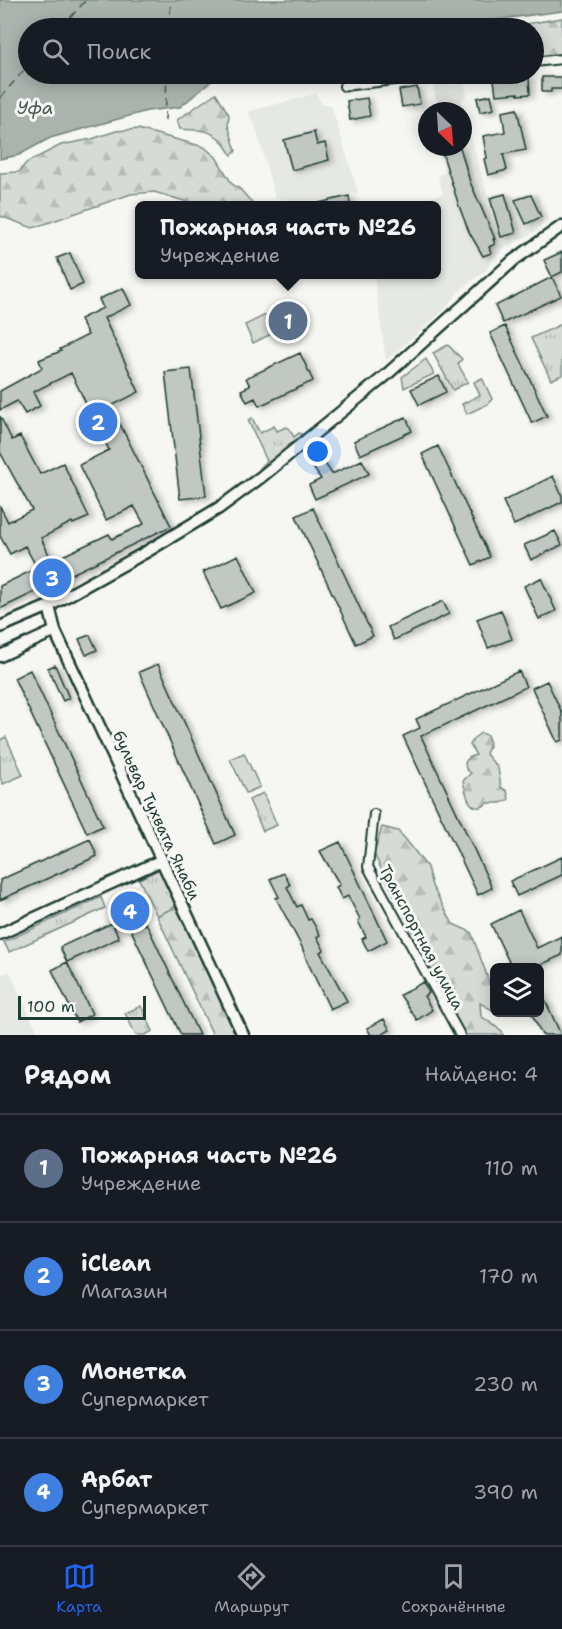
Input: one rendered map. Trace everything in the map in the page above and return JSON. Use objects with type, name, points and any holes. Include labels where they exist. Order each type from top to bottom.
[{"type":"street","points":[[544,61],[562,59]]},
{"type":"street","points":[[344,86],[361,84]]},
{"type":"street","points":[[0,627],[49,606],[203,518],[253,483],[384,376],[514,260],[562,226]]},
{"type":"street","name":"бульвар Тухвата Янаби","points":[[49,606],[55,631],[243,1035]]},
{"type":"street","points":[[0,656],[55,631]]},
{"type":"street","name":"Транспортная улица","points":[[374,814],[368,867],[460,1035]]},
{"type":"street","points":[[0,934],[162,860]]},
{"type":"shaded area","points":[[433,84],[465,84],[467,96],[462,102],[437,102]]},
{"type":"shaded area","points":[[316,94],[322,105],[331,105],[358,192],[318,201],[292,201],[275,197],[250,111]]},
{"type":"shaded area","points":[[472,140],[487,195],[538,194],[543,221],[538,230],[505,248],[493,259],[487,269],[458,292],[444,310],[386,361],[375,279],[441,279],[441,201],[425,201],[443,193],[438,176],[446,172],[440,156],[472,156]]},
{"type":"shaded area","points":[[9,971],[39,1035],[0,1035],[0,976]]},
{"type":"green space","points":[[562,18],[562,54],[544,55],[544,21]]},
{"type":"green space","points":[[216,93],[229,115],[228,125],[236,151],[232,155],[216,136],[201,130],[180,129],[177,120]]},
{"type":"green space","points":[[138,129],[204,147],[216,157],[232,184],[250,201],[184,201],[154,192],[131,194],[33,228],[0,216],[0,173],[19,172],[26,163],[61,145],[92,139],[116,131]]},
{"type":"green space","points":[[276,310],[284,328],[253,343],[245,325]]},
{"type":"green space","points":[[562,324],[562,375],[551,380],[531,338]]},
{"type":"green space","points":[[448,345],[462,359],[458,364],[468,382],[453,390],[433,353]]},
{"type":"green space","points":[[426,359],[434,374],[404,388],[402,377]]},
{"type":"green space","points":[[482,378],[492,399],[488,404],[467,414],[462,404],[480,395],[474,382]]},
{"type":"green space","points":[[252,418],[260,433],[274,426],[277,431],[289,428],[294,437],[301,434],[300,438],[264,469],[260,468],[267,461],[248,420]]},
{"type":"green space","points":[[481,733],[487,735],[490,743],[486,754],[498,768],[501,787],[507,791],[509,799],[476,807],[468,798],[463,781],[471,773],[466,769],[465,763],[469,757],[476,755],[470,745]]},
{"type":"green space","points":[[6,737],[23,775],[3,784],[0,777],[0,740]]},
{"type":"green space","points":[[244,753],[260,787],[246,793],[230,759]]},
{"type":"green space","points":[[263,793],[277,825],[263,831],[249,800]]},
{"type":"green space","points":[[382,827],[398,831],[427,867],[432,886],[453,924],[471,932],[490,984],[490,1009],[480,1003],[481,1016],[502,1031],[503,1035],[464,1035],[453,1013],[454,989],[438,983],[404,915],[405,903],[394,895],[374,854]]},
{"type":"green space","points":[[160,869],[177,906],[157,916],[139,879]]},
{"type":"green space","points":[[101,897],[105,908],[9,952],[4,942]]},
{"type":"green space","points":[[177,906],[238,1035],[213,1035],[157,916]]},
{"type":"green space","points":[[141,1006],[153,1031],[145,1035],[136,1035],[125,1013]]},
{"type":"water","name":"Уфа","points":[[0,0],[562,0],[562,11],[508,18],[18,18],[18,84],[208,84],[180,107],[147,111],[50,138],[19,155],[0,159]]},
{"type":"building","points":[[544,77],[562,77],[562,89],[542,92]]},
{"type":"building","points":[[495,84],[529,84],[530,94],[496,95]]},
{"type":"building","points":[[417,87],[420,102],[402,107],[399,90]]},
{"type":"building","points":[[491,95],[494,109],[480,112],[477,98]]},
{"type":"building","points":[[367,98],[370,116],[350,120],[347,101]]},
{"type":"building","points":[[517,109],[526,150],[503,154],[507,170],[488,175],[484,159],[487,158],[483,136],[505,132],[502,112]]},
{"type":"building","points":[[314,132],[317,145],[325,143],[329,160],[292,170],[284,140]]},
{"type":"building","points":[[443,156],[463,156],[470,182],[495,239],[493,239],[495,244],[489,247],[491,253],[483,256],[469,232]]},
{"type":"building","points":[[505,194],[516,233],[501,237],[490,198]]},
{"type":"building","points":[[531,195],[541,217],[526,224],[515,200]]},
{"type":"building","points":[[349,196],[350,201],[327,201]]},
{"type":"building","points":[[562,252],[562,272],[552,277],[544,260]]},
{"type":"building","points":[[70,253],[83,284],[70,290],[57,258]]},
{"type":"building","points":[[552,277],[561,296],[503,323],[495,306]]},
{"type":"building","points":[[123,288],[131,305],[104,318],[139,392],[111,406],[171,526],[0,609],[0,586],[37,568],[25,546],[10,554],[0,536],[0,506],[8,522],[32,510],[0,452],[0,416],[12,440],[20,436],[40,474],[63,463],[89,517],[73,524],[72,522],[41,538],[52,561],[109,534],[112,539],[144,524],[134,506],[106,520],[79,465],[109,450],[71,373],[33,392],[40,406],[25,414],[17,401],[0,410],[0,391],[42,368],[39,360],[61,351],[60,349],[88,335],[80,319],[103,308],[99,299]]},
{"type":"building","points":[[505,326],[547,416],[532,423],[490,333]]},
{"type":"building","points":[[300,353],[313,381],[259,406],[255,398],[247,402],[241,390],[250,386],[246,378]]},
{"type":"building","points":[[191,369],[206,496],[180,499],[165,372]]},
{"type":"building","points":[[439,376],[446,392],[419,405],[411,389]]},
{"type":"building","points":[[406,417],[412,431],[360,455],[354,441]]},
{"type":"building","points":[[438,446],[490,557],[473,565],[422,454]]},
{"type":"building","points":[[322,459],[332,474],[362,460],[369,474],[315,499],[309,485],[321,479],[312,466]]},
{"type":"building","points":[[553,476],[562,496],[562,502],[514,525],[503,501]]},
{"type":"building","points":[[313,508],[373,636],[356,644],[296,516]]},
{"type":"building","points":[[555,531],[562,545],[531,560],[524,545]]},
{"type":"building","points":[[238,555],[256,593],[221,609],[203,572]]},
{"type":"building","points":[[541,578],[556,611],[539,619],[524,586]]},
{"type":"building","points":[[443,601],[449,614],[394,640],[388,627]]},
{"type":"building","points":[[501,610],[512,639],[488,648],[477,619]]},
{"type":"building","points":[[90,635],[97,650],[86,655],[79,639]]},
{"type":"building","points":[[158,664],[235,835],[216,844],[139,672]]},
{"type":"building","points":[[55,665],[69,698],[63,701],[48,668]]},
{"type":"building","points":[[30,670],[103,826],[87,833],[14,678]]},
{"type":"building","points":[[519,671],[526,687],[421,736],[492,888],[478,895],[403,736],[420,728],[416,719]]},
{"type":"building","points":[[547,681],[562,713],[562,740],[557,742],[532,688]]},
{"type":"building","points":[[90,839],[97,856],[0,900],[0,880]]},
{"type":"building","points":[[340,842],[387,941],[368,951],[362,939],[366,937],[358,921],[360,919],[348,896],[342,899],[336,887],[340,885],[320,851]]},
{"type":"building","points":[[562,857],[562,875],[517,896],[510,881]]},
{"type":"building","points":[[284,873],[290,885],[287,887],[297,907],[301,905],[308,920],[311,919],[320,935],[317,937],[324,950],[320,952],[347,1001],[330,1009],[302,947],[276,898],[279,897],[270,879]]},
{"type":"building","points":[[519,910],[537,948],[562,936],[562,955],[544,963],[507,963],[509,962],[491,924]]},
{"type":"building","points":[[112,923],[119,938],[67,962],[60,947]]},
{"type":"building","points":[[146,923],[199,1035],[181,1035],[131,930]]},
{"type":"building","points":[[67,962],[92,1014],[77,1022],[52,970]]},
{"type":"building","points":[[423,982],[429,993],[424,996],[432,1010],[417,1020],[400,995]]},
{"type":"building","points":[[544,998],[561,1035],[542,1035],[533,1017],[544,1017]]},
{"type":"building","points":[[384,1019],[390,1030],[381,1035],[371,1035],[367,1028]]},
{"type":"ferry route","points":[[70,18],[86,0]]},
{"type":"ferry route","points":[[170,18],[171,0]]},
{"type":"ferry route","points":[[0,98],[18,77]]},
{"type":"ferry route","points":[[165,120],[167,84]]},
{"type":"place","name":"Пожарная часть №26","points":[[288,321]]},
{"type":"place","name":"iClean","points":[[98,422]]},
{"type":"place","name":"Монетка","points":[[52,578]]},
{"type":"place","name":"Арбат","points":[[130,911]]}]
